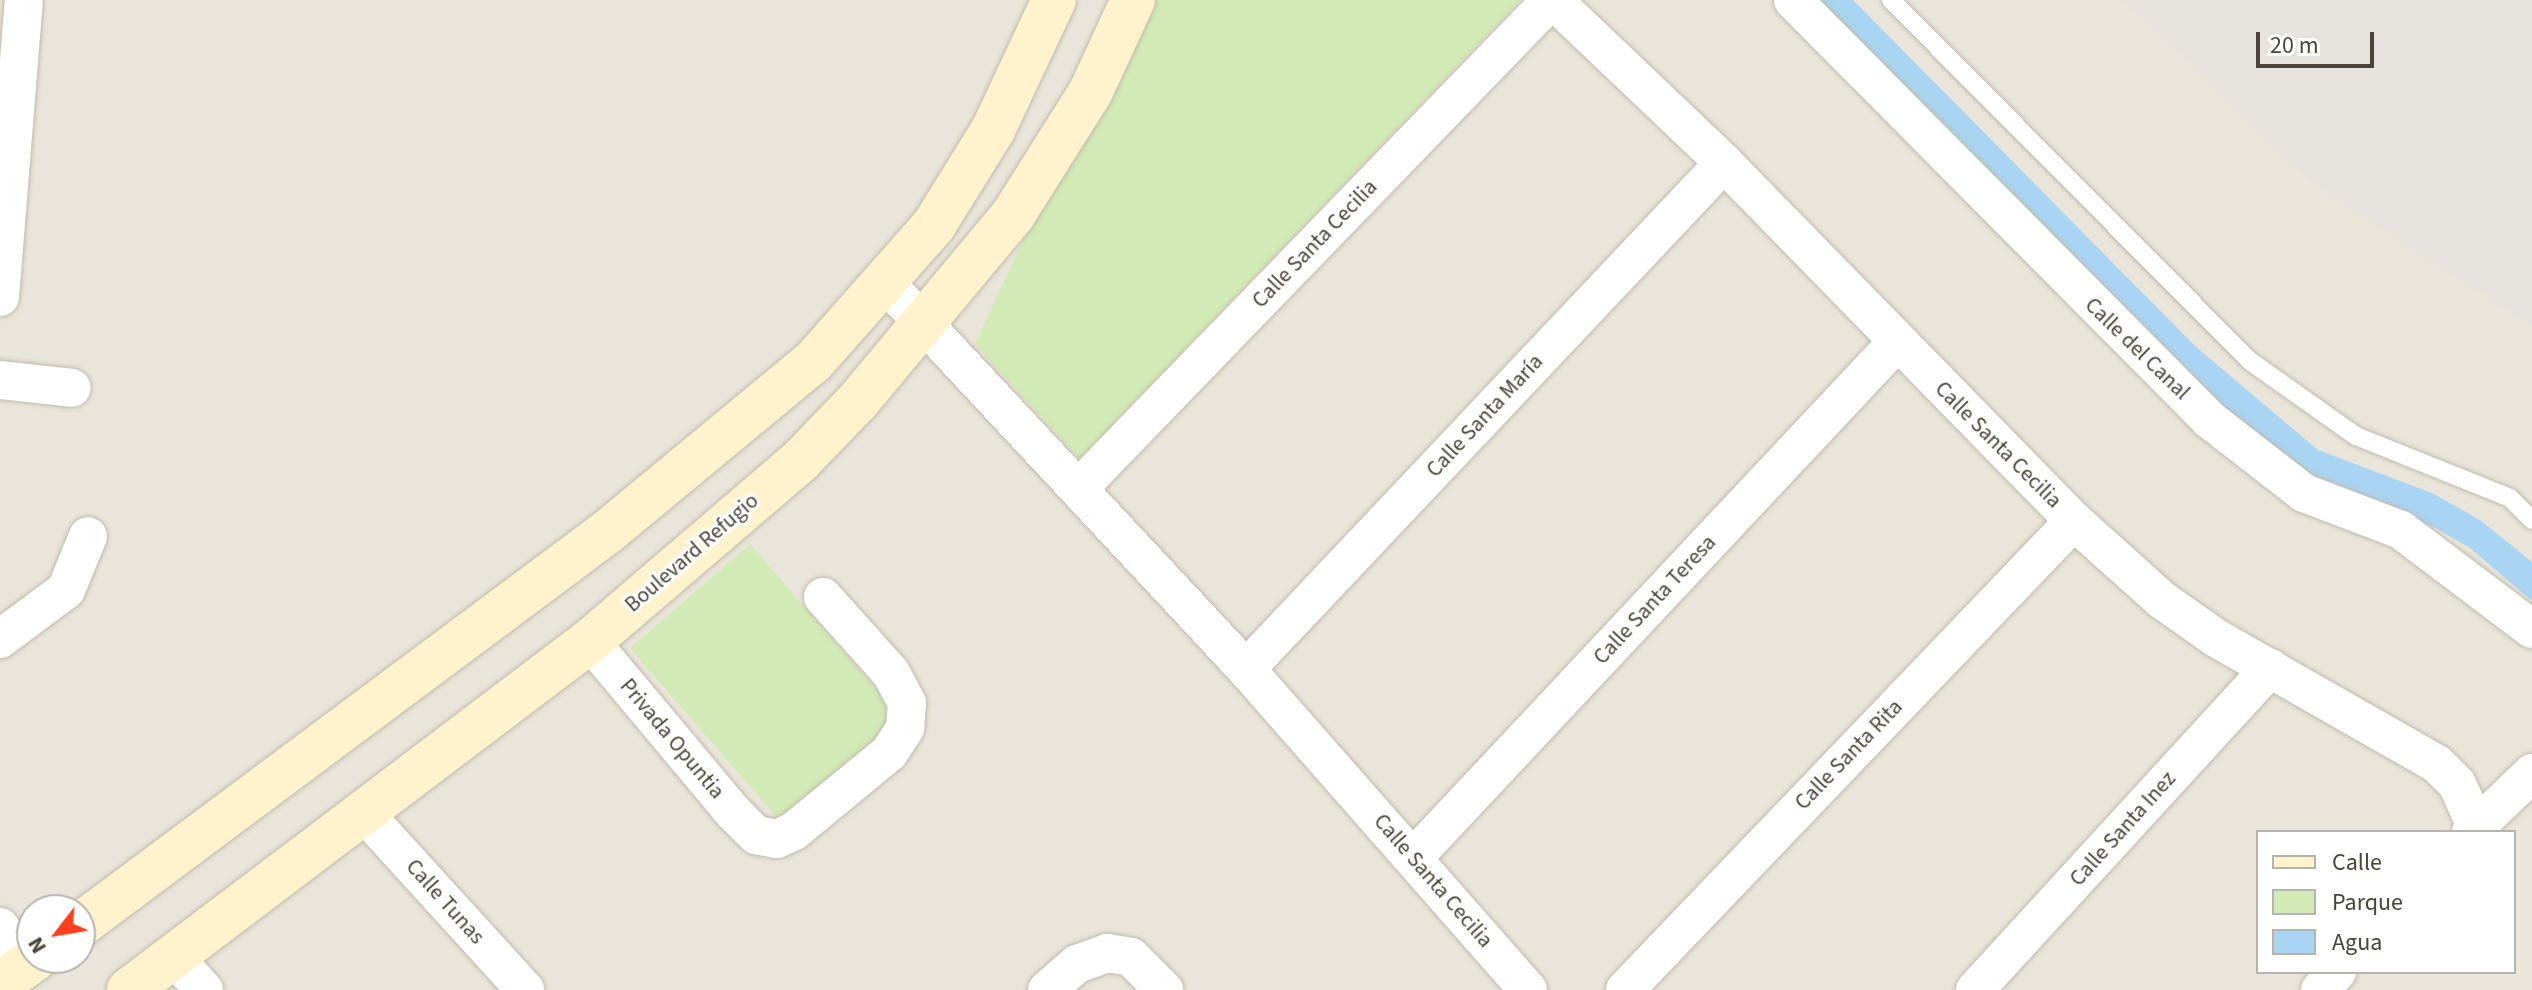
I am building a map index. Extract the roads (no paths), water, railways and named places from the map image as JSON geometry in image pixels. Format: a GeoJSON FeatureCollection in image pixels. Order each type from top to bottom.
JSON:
{"type":"FeatureCollection","features":[{"type":"Feature","properties":{"kind":"street"},"geometry":{"type":"LineString","coordinates":[[0,297],[24,0]]}},
{"type":"Feature","properties":{"kind":"street"},"geometry":{"type":"LineString","coordinates":[[96,913],[606,533],[813,362],[934,225],[993,130],[1054,0]]}},
{"type":"Feature","properties":{"kind":"street","name":"Boulevard Refugio"},"geometry":{"type":"LineString","coordinates":[[129,990],[590,641],[800,461],[923,326],[1013,215],[1091,91],[1133,0]]}},
{"type":"Feature","properties":{"kind":"street","name":"Calle Santa Cecilia"},"geometry":{"type":"LineString","coordinates":[[1079,488],[1552,0],[1724,163],[1896,343],[2074,521],[2162,600],[2270,668],[2437,764],[2457,784],[2473,829]]}},
{"type":"Feature","properties":{"kind":"street","name":"Calle del Canal"},"geometry":{"type":"LineString","coordinates":[[1793,0],[2210,420],[2304,493],[2401,530],[2532,629]]}},
{"type":"Feature","properties":{"kind":"street","name":"Calle Santa María"},"geometry":{"type":"LineString","coordinates":[[1246,669],[1724,163]]}},
{"type":"Feature","properties":{"kind":"street","name":"Calle Santa Cecilia"},"geometry":{"type":"LineString","coordinates":[[885,282],[1246,669],[1528,990]]}},
{"type":"Feature","properties":{"kind":"street","name":"Calle Santa Teresa"},"geometry":{"type":"LineString","coordinates":[[1414,857],[1896,343]]}},
{"type":"Feature","properties":{"kind":"street"},"geometry":{"type":"LineString","coordinates":[[0,380],[72,388]]}},
{"type":"Feature","properties":{"kind":"street","name":"Calle Santa Rita"},"geometry":{"type":"LineString","coordinates":[[1625,990],[2074,521]]}},
{"type":"Feature","properties":{"kind":"street"},"geometry":{"type":"LineString","coordinates":[[0,639],[66,590],[88,536]]}},
{"type":"Feature","properties":{"kind":"street","name":"Privada Opuntia"},"geometry":{"type":"LineString","coordinates":[[590,641],[756,835],[777,839],[794,831],[889,753],[905,728],[907,703],[891,673],[823,597]]}},
{"type":"Feature","properties":{"kind":"street","name":"Calle Santa Inez"},"geometry":{"type":"LineString","coordinates":[[1975,990],[2270,668]]}},
{"type":"Feature","properties":{"kind":"street"},"geometry":{"type":"LineString","coordinates":[[2473,829],[2532,773]]}},
{"type":"Feature","properties":{"kind":"street","name":"Calle Tunas"},"geometry":{"type":"LineString","coordinates":[[365,814],[525,990]]}},
{"type":"Feature","properties":{"kind":"street"},"geometry":{"type":"LineString","coordinates":[[0,927],[16,957]]}},
{"type":"Feature","properties":{"kind":"street"},"geometry":{"type":"LineString","coordinates":[[1047,990],[1077,964],[1107,953],[1131,957],[1164,990]]}},
{"type":"Feature","properties":{"kind":"street"},"geometry":{"type":"LineString","coordinates":[[173,956],[204,990]]}},
{"type":"Feature","properties":{"kind":"street"},"geometry":{"type":"LineString","coordinates":[[2320,990],[2335,974]]}},
{"type":"Feature","properties":{"kind":"lane"},"geometry":{"type":"LineString","coordinates":[[1891,0],[2250,361],[2356,436],[2510,498],[2532,520]]}},
{"type":"Feature","properties":{"kind":"water"},"geometry":{"type":"Polygon","coordinates":[[[1812,0],[1853,0],[2195,346],[2318,450],[2432,493],[2480,520],[2532,562],[2532,601],[2470,548],[2434,527],[2350,499],[2298,473],[2168,363],[1812,0]]]}}]}
